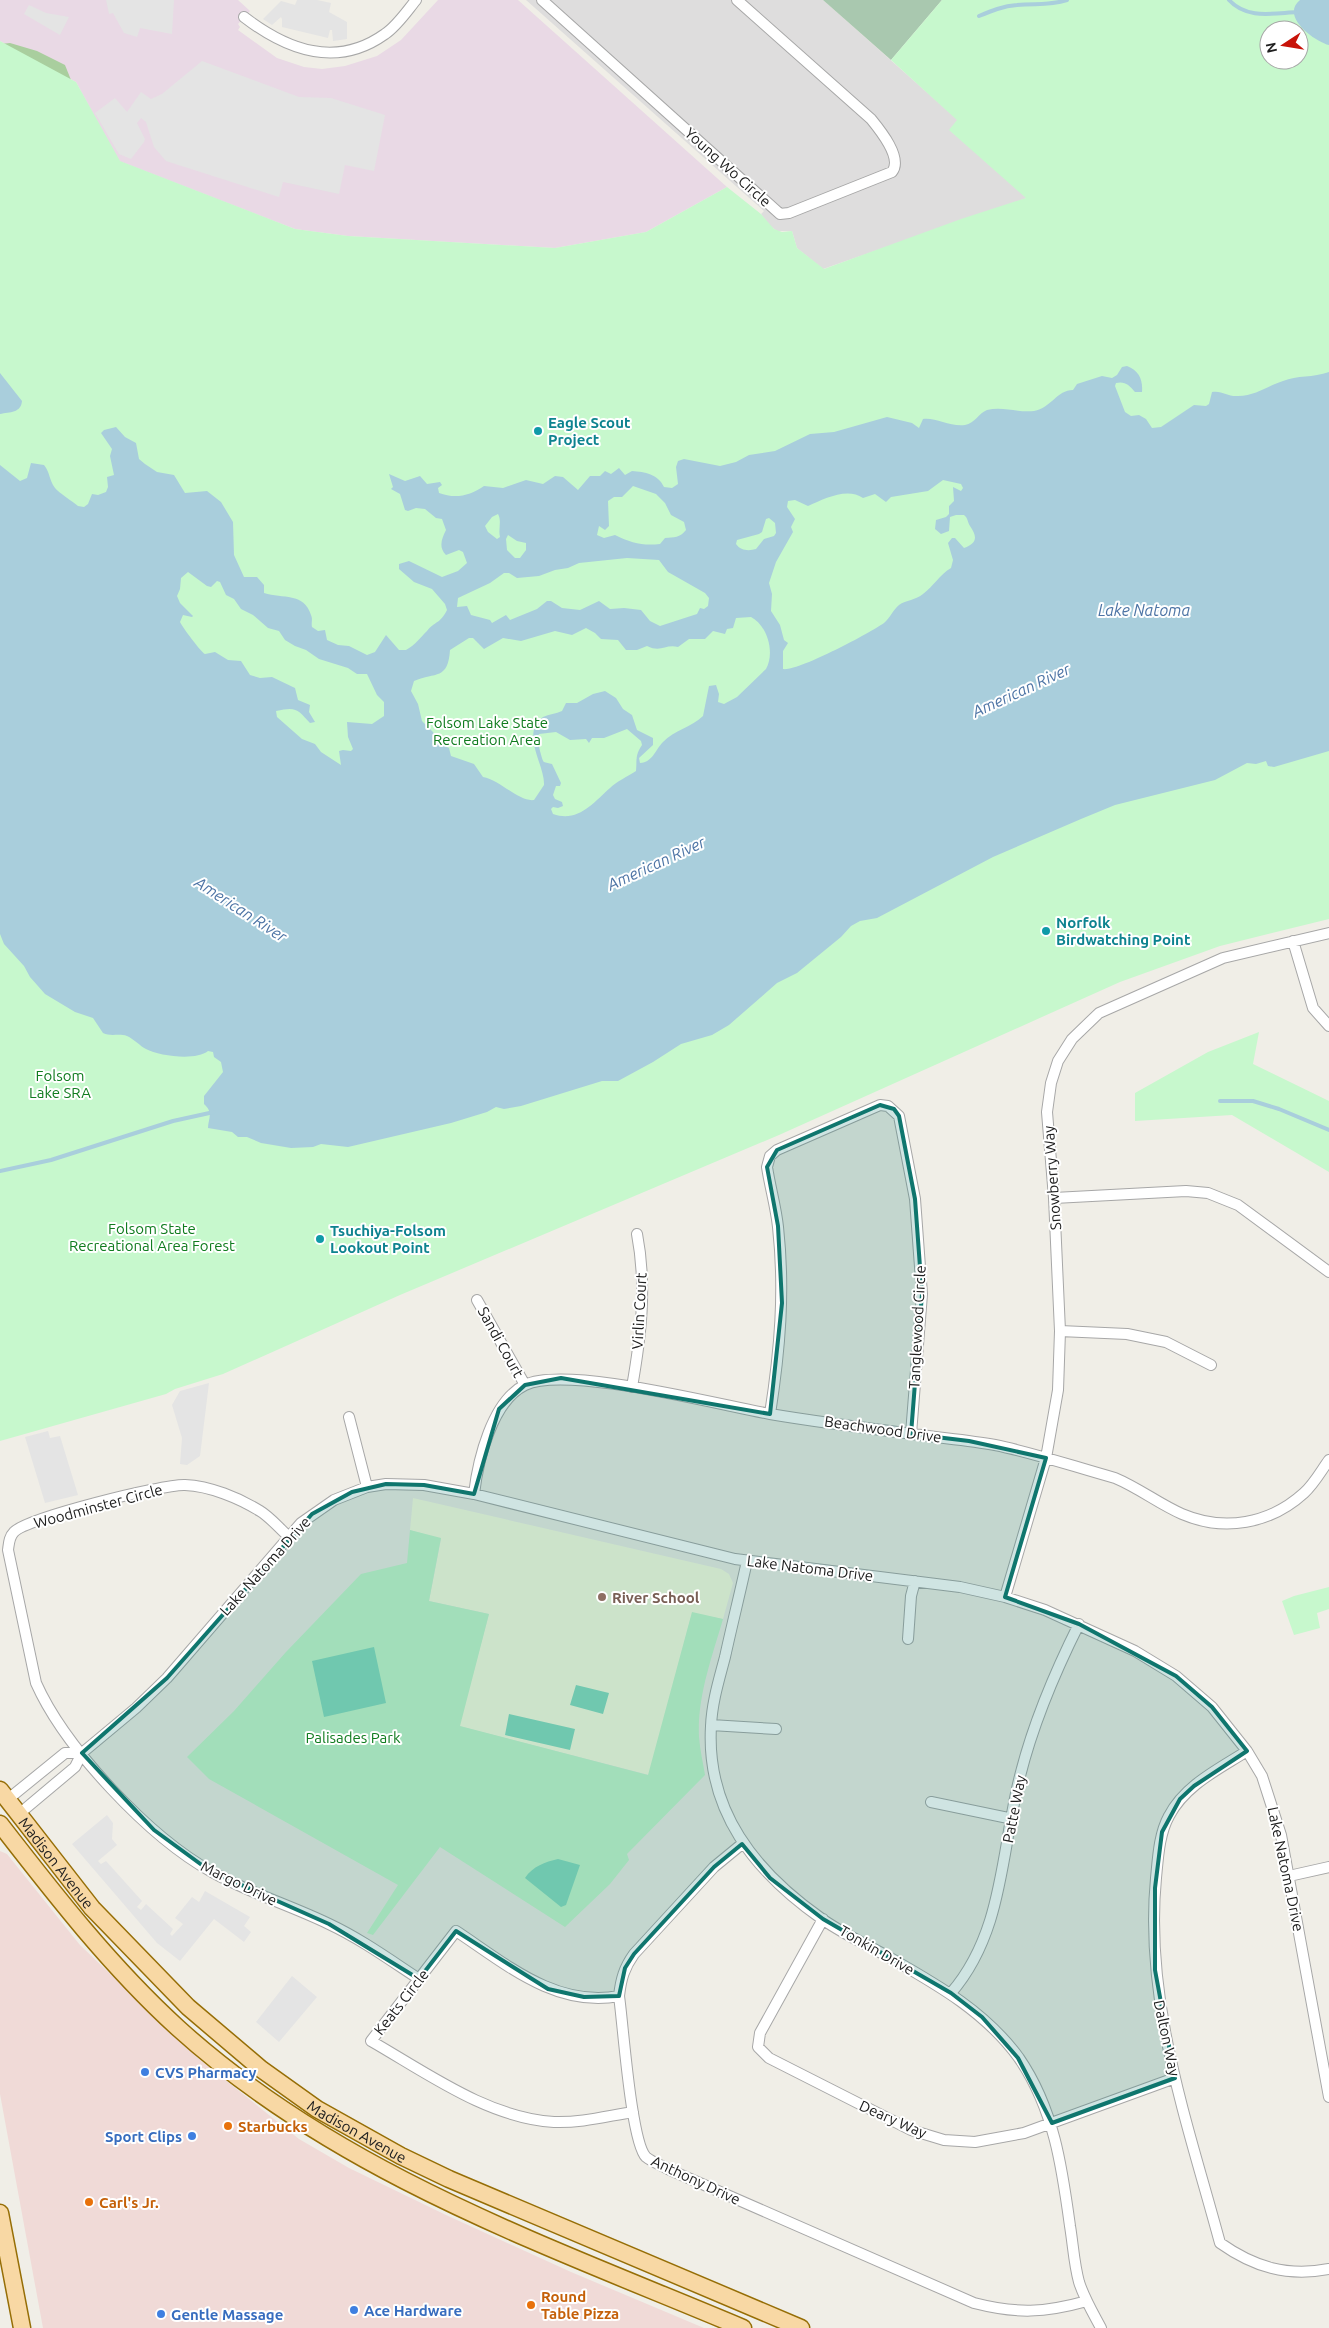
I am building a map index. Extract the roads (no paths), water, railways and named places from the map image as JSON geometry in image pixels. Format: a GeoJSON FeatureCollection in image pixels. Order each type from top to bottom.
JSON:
{"type":"FeatureCollection","features":[{"type":"Feature","properties":{"kind":"main road","name":"Madison Avenue"},"geometry":{"type":"LineString","coordinates":[[2,1799],[19,1814],[92,1908],[165,1984],[248,2058],[318,2109],[401,2156],[449,2179],[801,2328]]}},
{"type":"Feature","properties":{"kind":"main road"},"geometry":{"type":"LineString","coordinates":[[1,1827],[19,1814]]}},
{"type":"Feature","properties":{"kind":"main road","name":"Madison Avenue"},"geometry":{"type":"LineString","coordinates":[[1,1827],[110,1959],[177,2027],[262,2095],[358,2157],[430,2195],[576,2260],[743,2328]]}},
{"type":"Feature","properties":{"kind":"main road"},"geometry":{"type":"LineString","coordinates":[[0,2213],[22,2328]]}},
{"type":"Feature","properties":{"kind":"street"},"geometry":{"type":"LineString","coordinates":[[244,17],[274,39],[305,51],[320,53],[354,48],[376,40],[387,33],[416,0]]}},
{"type":"Feature","properties":{"kind":"street","name":"Young Wo Circle"},"geometry":{"type":"LineString","coordinates":[[542,0],[782,215],[892,172],[895,168],[895,159],[885,138],[871,119],[737,0]]}},
{"type":"Feature","properties":{"kind":"street","name":"Snowberry Way"},"geometry":{"type":"LineString","coordinates":[[1005,1597],[1046,1458],[1058,1390],[1060,1331],[1054,1198],[1047,1112],[1051,1083],[1058,1061],[1072,1039],[1099,1013],[1223,958],[1329,933]]}},
{"type":"Feature","properties":{"kind":"street"},"geometry":{"type":"LineString","coordinates":[[1293,941],[1313,1008],[1329,1026]]}},
{"type":"Feature","properties":{"kind":"street","name":"Tanglewood Circle"},"geometry":{"type":"LineString","coordinates":[[770,1414],[779,1361],[782,1303],[778,1226],[766,1167],[768,1160],[777,1150],[880,1106],[888,1106],[899,1116],[915,1199],[920,1255],[922,1294],[911,1434]]}},
{"type":"Feature","properties":{"kind":"street"},"geometry":{"type":"LineString","coordinates":[[1054,1198],[1186,1191],[1208,1193],[1228,1200],[1247,1211],[1329,1272]]}},
{"type":"Feature","properties":{"kind":"street","name":"Virlin Court"},"geometry":{"type":"LineString","coordinates":[[632,1388],[641,1334],[643,1285],[637,1234]]}},
{"type":"Feature","properties":{"kind":"street","name":"Sandi Court"},"geometry":{"type":"LineString","coordinates":[[477,1300],[525,1385]]}},
{"type":"Feature","properties":{"kind":"street"},"geometry":{"type":"LineString","coordinates":[[1060,1331],[1127,1334],[1166,1342],[1211,1365]]}},
{"type":"Feature","properties":{"kind":"street","name":"Beachwood Drive"},"geometry":{"type":"LineString","coordinates":[[474,1494],[488,1437],[499,1409],[510,1395],[525,1385],[543,1379],[561,1378],[632,1388],[770,1414],[969,1441],[1046,1458],[1115,1478],[1133,1485],[1181,1514],[1222,1524],[1245,1522],[1278,1512],[1303,1494],[1329,1460]]}},
{"type":"Feature","properties":{"kind":"street"},"geometry":{"type":"LineString","coordinates":[[349,1417],[367,1487]]}},
{"type":"Feature","properties":{"kind":"street","name":"Lake Natoma Drive"},"geometry":{"type":"LineString","coordinates":[[19,1814],[75,1767],[82,1753],[136,1708],[167,1678],[288,1536],[312,1514],[334,1500],[367,1487],[405,1483],[474,1494],[670,1544],[748,1561],[960,1587],[1005,1597],[1045,1610],[1135,1651],[1176,1676],[1212,1707],[1247,1751],[1262,1776],[1273,1805],[1289,1876],[1329,2097]]}},
{"type":"Feature","properties":{"kind":"street","name":"Woodminster Circle"},"geometry":{"type":"LineString","coordinates":[[82,1753],[45,1704],[36,1683],[8,1550],[13,1533],[18,1529],[71,1510],[144,1491],[184,1485],[208,1489],[240,1501],[261,1512],[288,1536]]}},
{"type":"Feature","properties":{"kind":"street","name":"Tonkin Drive"},"geometry":{"type":"LineString","coordinates":[[748,1561],[715,1698],[711,1725],[711,1750],[716,1787],[727,1816],[742,1844],[770,1878],[823,1919],[951,1993],[982,2017],[1018,2058],[1037,2090],[1052,2123],[1061,2163],[1078,2279],[1101,2328]]}},
{"type":"Feature","properties":{"kind":"street"},"geometry":{"type":"LineString","coordinates":[[908,1639],[911,1596],[915,1581]]}},
{"type":"Feature","properties":{"kind":"street","name":"Patte Way"},"geometry":{"type":"LineString","coordinates":[[951,1993],[976,1959],[989,1930],[996,1905],[1019,1778],[1028,1747],[1079,1624]]}},
{"type":"Feature","properties":{"kind":"street"},"geometry":{"type":"LineString","coordinates":[[711,1725],[776,1729]]}},
{"type":"Feature","properties":{"kind":"street","name":"Dalton Way"},"geometry":{"type":"LineString","coordinates":[[1247,1751],[1194,1786],[1180,1799],[1170,1814],[1162,1832],[1155,1888],[1153,1924],[1155,1970],[1164,2034],[1220,2243],[1235,2254],[1265,2268],[1298,2273],[1329,2270]]}},
{"type":"Feature","properties":{"kind":"street","name":"Lake Natoma Drive"},"geometry":{"type":"LineString","coordinates":[[2,1799],[65,1754],[82,1753]]}},
{"type":"Feature","properties":{"kind":"street","name":"Margo Drive"},"geometry":{"type":"LineString","coordinates":[[82,1753],[124,1801],[154,1830],[202,1866],[237,1885],[357,1938],[419,1979]]}},
{"type":"Feature","properties":{"kind":"street"},"geometry":{"type":"LineString","coordinates":[[931,1802],[1012,1818]]}},
{"type":"Feature","properties":{"kind":"street","name":"Anthony Drive"},"geometry":{"type":"LineString","coordinates":[[742,1844],[714,1867],[634,1954],[624,1968],[619,1996],[637,2137],[646,2157],[670,2170],[974,2303],[999,2310],[1033,2312],[1087,2301]]}},
{"type":"Feature","properties":{"kind":"street"},"geometry":{"type":"LineString","coordinates":[[1289,1876],[1329,1867]]}},
{"type":"Feature","properties":{"kind":"street","name":"Deary Way"},"geometry":{"type":"LineString","coordinates":[[823,1919],[760,2033],[758,2047],[769,2058],[911,2130],[944,2140],[975,2142],[1006,2138],[1175,2078]]}},
{"type":"Feature","properties":{"kind":"street","name":"Keats Circle"},"geometry":{"type":"LineString","coordinates":[[619,1996],[584,1997],[548,1989],[531,1981],[456,1931],[371,2041],[447,2085],[510,2114],[537,2120],[573,2122],[633,2112]]}},
{"type":"Feature","properties":{"kind":"water"},"geometry":{"type":"Polygon","coordinates":[[[1300,0],[1329,0],[1329,45],[1315,39],[1309,34],[1309,20],[1296,20],[1295,6],[1300,0]]]}},
{"type":"Feature","properties":{"kind":"water","name":"Lake Natoma"},"geometry":{"type":"Polygon","coordinates":[[[1127,366],[1137,373],[1141,379],[1142,387],[1142,392],[1135,392],[1127,384],[1116,383],[1115,386],[1125,412],[1131,416],[1139,415],[1146,419],[1152,428],[1161,427],[1194,405],[1206,406],[1209,404],[1212,392],[1244,396],[1256,393],[1288,379],[1329,372],[1329,751],[1274,767],[1268,766],[1266,761],[1256,764],[1247,763],[1215,780],[1115,805],[993,857],[877,918],[860,921],[851,926],[841,937],[797,973],[777,983],[729,1025],[712,1035],[681,1044],[618,1081],[602,1081],[521,1106],[504,1109],[496,1107],[487,1112],[451,1123],[348,1147],[321,1144],[313,1147],[291,1148],[261,1143],[247,1137],[238,1137],[232,1132],[208,1128],[210,1113],[204,1104],[204,1096],[223,1072],[221,1062],[214,1057],[213,1052],[208,1051],[187,1057],[168,1055],[152,1052],[127,1036],[103,1033],[93,1018],[75,1012],[45,994],[30,977],[24,966],[4,944],[0,934],[0,465],[20,481],[27,478],[31,463],[44,465],[57,490],[78,506],[84,507],[88,504],[92,494],[98,495],[106,492],[108,487],[107,477],[114,475],[110,456],[112,449],[101,433],[104,430],[116,427],[125,437],[136,443],[139,459],[157,472],[174,475],[185,493],[207,491],[221,502],[233,522],[234,555],[244,577],[257,577],[264,585],[264,593],[292,598],[303,603],[311,615],[312,627],[318,631],[325,630],[327,640],[338,645],[349,646],[367,655],[375,652],[386,635],[399,650],[406,650],[440,620],[447,610],[445,604],[432,589],[414,582],[399,569],[399,564],[409,561],[442,577],[458,571],[467,563],[463,552],[459,550],[446,555],[442,549],[443,536],[446,530],[442,519],[436,518],[425,509],[405,510],[400,494],[391,489],[393,487],[389,474],[405,481],[420,476],[427,484],[440,482],[442,485],[438,488],[439,493],[451,496],[462,496],[484,486],[503,488],[526,480],[543,484],[555,476],[563,477],[578,490],[590,476],[600,476],[605,471],[611,474],[619,468],[625,475],[632,471],[651,474],[664,487],[672,488],[678,484],[676,467],[678,461],[684,459],[720,466],[736,462],[749,455],[775,451],[810,434],[834,432],[887,417],[912,423],[919,428],[923,419],[933,419],[954,425],[965,425],[987,410],[1034,411],[1045,406],[1063,393],[1073,390],[1077,384],[1102,376],[1112,378],[1117,375],[1122,367],[1127,366]],[[943,480],[928,491],[891,497],[886,502],[875,494],[863,498],[857,495],[843,494],[828,497],[808,506],[795,500],[788,501],[787,507],[795,519],[791,527],[793,532],[776,562],[769,583],[772,594],[771,611],[780,625],[784,640],[788,643],[783,651],[783,669],[803,664],[850,643],[884,623],[899,605],[920,596],[951,568],[953,560],[948,543],[952,538],[955,538],[964,548],[974,541],[974,533],[964,515],[950,517],[949,531],[941,534],[935,529],[936,520],[949,514],[949,506],[954,501],[953,487],[961,491],[963,488],[961,484],[943,480]],[[633,486],[622,497],[614,497],[608,501],[609,526],[605,530],[599,526],[597,535],[604,538],[615,535],[637,543],[654,545],[660,544],[665,538],[679,536],[686,530],[684,522],[671,515],[665,503],[656,494],[633,486]],[[498,514],[492,517],[485,526],[488,532],[497,539],[500,537],[500,519],[498,514]],[[769,518],[766,519],[762,532],[737,540],[736,544],[745,550],[756,549],[764,539],[774,536],[776,533],[775,523],[769,518]],[[508,535],[506,539],[507,550],[515,558],[520,558],[526,550],[526,543],[517,541],[508,535]],[[627,558],[579,563],[568,568],[555,570],[539,576],[517,578],[509,573],[504,573],[490,583],[458,598],[457,607],[467,606],[471,615],[490,620],[492,623],[506,615],[510,620],[537,609],[547,601],[551,601],[562,608],[580,610],[599,601],[610,609],[641,610],[650,621],[660,626],[697,614],[700,608],[704,609],[708,606],[709,598],[705,593],[668,572],[659,560],[627,558]],[[188,572],[181,578],[177,596],[180,603],[193,616],[183,615],[180,622],[200,649],[205,654],[215,652],[228,660],[241,661],[250,675],[260,678],[272,677],[295,688],[298,700],[310,705],[309,712],[315,722],[310,723],[300,712],[293,709],[276,711],[277,717],[302,739],[315,744],[321,752],[341,765],[339,751],[351,751],[353,749],[348,737],[347,722],[372,724],[384,716],[384,702],[377,695],[367,674],[357,674],[348,668],[319,659],[306,650],[285,640],[279,631],[268,628],[253,615],[241,609],[234,599],[226,595],[220,582],[217,581],[211,587],[207,586],[188,572]],[[751,617],[736,618],[733,628],[727,629],[725,634],[713,631],[705,639],[689,639],[678,647],[656,649],[647,646],[637,650],[626,650],[618,640],[601,639],[586,628],[572,635],[555,631],[521,641],[503,638],[484,649],[473,638],[469,638],[450,650],[449,660],[444,671],[414,681],[411,691],[418,704],[422,721],[433,732],[440,744],[449,748],[451,756],[474,764],[483,777],[496,782],[522,798],[534,800],[544,785],[533,740],[536,724],[543,717],[562,711],[566,703],[577,703],[593,694],[605,691],[616,698],[623,709],[632,715],[637,730],[653,738],[653,745],[639,758],[640,763],[651,758],[667,738],[703,716],[709,686],[716,685],[719,694],[718,702],[724,704],[737,697],[766,669],[769,663],[770,648],[766,633],[757,621],[751,617]],[[627,729],[604,738],[592,738],[589,743],[586,739],[570,740],[556,732],[539,734],[537,738],[543,761],[552,764],[561,783],[560,786],[556,786],[553,795],[555,799],[562,802],[563,806],[553,807],[551,809],[553,814],[570,816],[578,814],[615,784],[636,771],[637,755],[642,745],[641,741],[627,729]]]}},
{"type":"Feature","properties":{"kind":"water"},"geometry":{"type":"Polygon","coordinates":[[[0,373],[22,401],[20,408],[17,410],[0,414],[0,373]]]}},
{"type":"Feature","properties":{"kind":"waterway"},"geometry":{"type":"LineString","coordinates":[[979,16],[1007,6],[1048,4],[1067,0]]}},
{"type":"Feature","properties":{"kind":"waterway"},"geometry":{"type":"LineString","coordinates":[[1229,0],[1236,6],[1252,13],[1298,12]]}},
{"type":"Feature","properties":{"kind":"waterway"},"geometry":{"type":"LineString","coordinates":[[1220,1101],[1253,1101],[1279,1109],[1329,1130]]}},
{"type":"Feature","properties":{"kind":"waterway"},"geometry":{"type":"LineString","coordinates":[[0,1171],[51,1160],[173,1121],[214,1112]]}},
{"type":"Feature","properties":{"kind":"place","name":"Eagle Scout Project"},"geometry":{"type":"Point","coordinates":[538,431]}},
{"type":"Feature","properties":{"kind":"place","name":"Norfolk Birdwatching Point"},"geometry":{"type":"Point","coordinates":[1046,931]}},
{"type":"Feature","properties":{"kind":"place","name":"Tsuchiya-Folsom Lookout Point"},"geometry":{"type":"Point","coordinates":[320,1239]}},
{"type":"Feature","properties":{"kind":"place","name":"River School"},"geometry":{"type":"Point","coordinates":[602,1597]}},
{"type":"Feature","properties":{"kind":"place","name":"CVS Pharmacy"},"geometry":{"type":"Point","coordinates":[145,2072]}},
{"type":"Feature","properties":{"kind":"place","name":"Starbucks"},"geometry":{"type":"Point","coordinates":[228,2126]}},
{"type":"Feature","properties":{"kind":"place","name":"Sport Clips"},"geometry":{"type":"Point","coordinates":[192,2136]}},
{"type":"Feature","properties":{"kind":"place","name":"Carl's Jr."},"geometry":{"type":"Point","coordinates":[89,2202]}},
{"type":"Feature","properties":{"kind":"place","name":"Round Table Pizza"},"geometry":{"type":"Point","coordinates":[531,2305]}},
{"type":"Feature","properties":{"kind":"place","name":"Ace Hardware"},"geometry":{"type":"Point","coordinates":[354,2310]}},
{"type":"Feature","properties":{"kind":"place","name":"Gentle Massage"},"geometry":{"type":"Point","coordinates":[161,2314]}},
{"type":"Feature","properties":{"kind":"water label","name":"American River"},"geometry":{"type":"Point","coordinates":[1021,690]}},
{"type":"Feature","properties":{"kind":"water label","name":"American River"},"geometry":{"type":"Point","coordinates":[656,863]}},
{"type":"Feature","properties":{"kind":"water label","name":"American River"},"geometry":{"type":"Point","coordinates":[241,909]}},
{"type":"Feature","properties":{"kind":"park label","name":"Folsom Lake State Recreation Area"},"geometry":{"type":"Point","coordinates":[487,730]}},
{"type":"Feature","properties":{"kind":"park label","name":"Folsom Lake SRA"},"geometry":{"type":"Point","coordinates":[60,1084]}},
{"type":"Feature","properties":{"kind":"park label","name":"Folsom State Recreational Area Forest"},"geometry":{"type":"Point","coordinates":[152,1236]}},
{"type":"Feature","properties":{"kind":"park label","name":"Palisades Park"},"geometry":{"type":"Point","coordinates":[353,1737]}}]}
